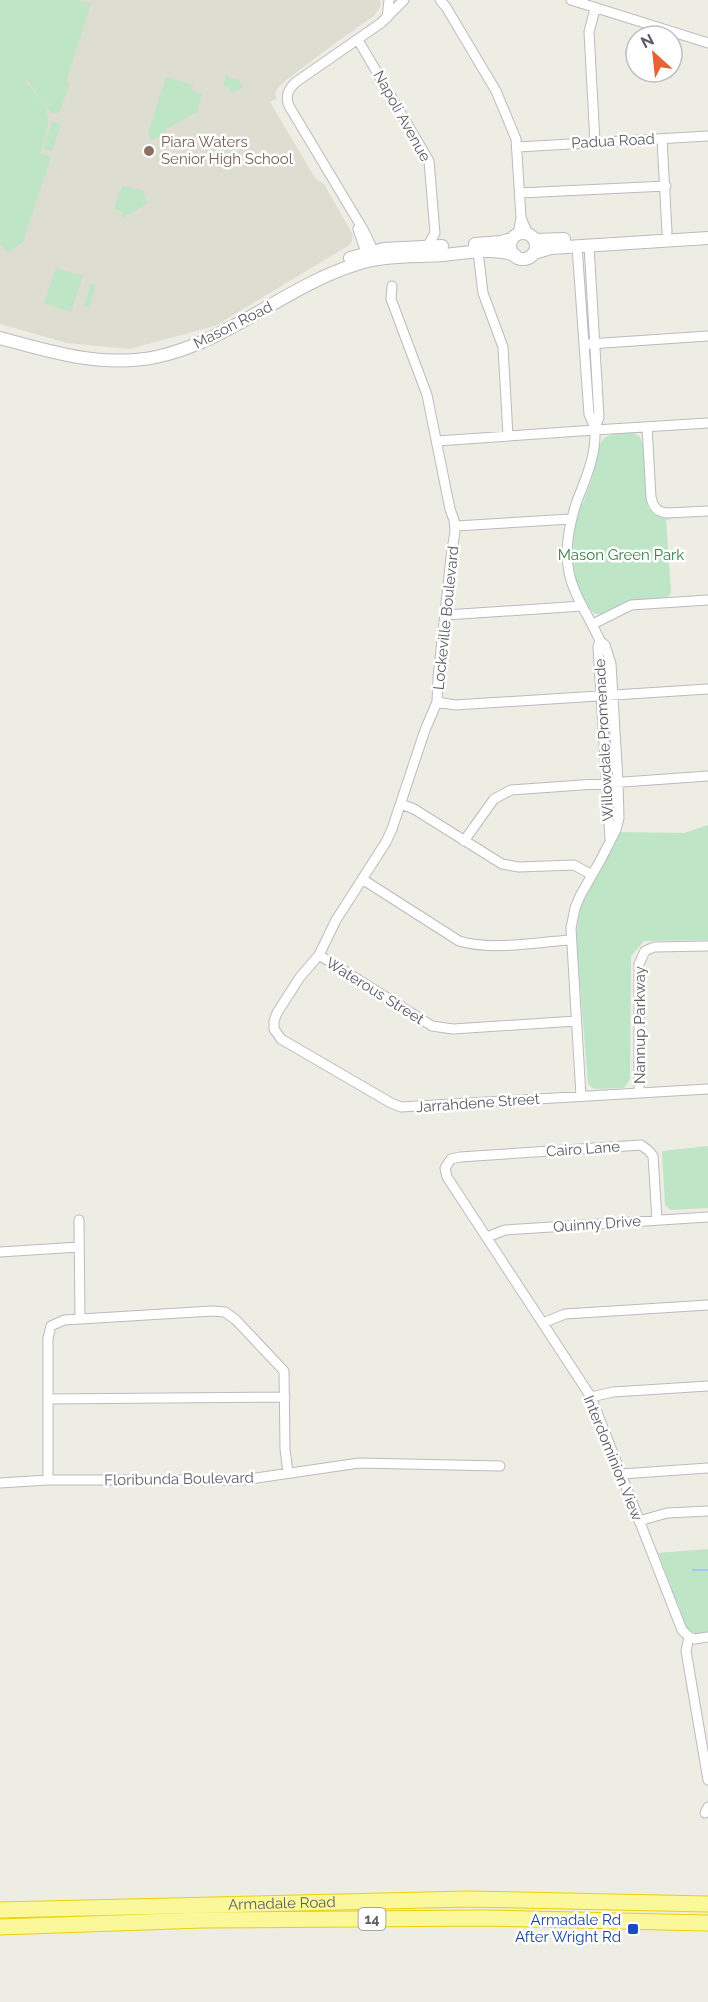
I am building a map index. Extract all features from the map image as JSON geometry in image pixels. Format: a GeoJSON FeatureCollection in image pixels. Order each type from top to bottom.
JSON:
{"type":"FeatureCollection","features":[{"type":"Feature","properties":{"kind":"highway","name":"Armadale Road"},"geometry":{"type":"LineString","coordinates":[[0,1910],[458,1899],[708,1904]]}},
{"type":"Feature","properties":{"kind":"highway","name":"Armadale Road"},"geometry":{"type":"LineString","coordinates":[[0,1927],[226,1920],[498,1918],[708,1923]]}},
{"type":"Feature","properties":{"kind":"street"},"geometry":{"type":"LineString","coordinates":[[387,18],[389,0]]}},
{"type":"Feature","properties":{"kind":"street"},"geometry":{"type":"LineString","coordinates":[[371,256],[354,217],[289,106],[287,98],[289,90],[296,82],[387,18],[404,0]]}},
{"type":"Feature","properties":{"kind":"street"},"geometry":{"type":"LineString","coordinates":[[440,0],[496,91],[511,125],[518,147],[523,236],[536,246],[534,253]]}},
{"type":"Feature","properties":{"kind":"street"},"geometry":{"type":"LineString","coordinates":[[571,0],[706,42],[708,31]]}},
{"type":"Feature","properties":{"kind":"street"},"geometry":{"type":"LineString","coordinates":[[595,9],[589,32],[595,142]]}},
{"type":"Feature","properties":{"kind":"street","name":"Napoli Avenue"},"geometry":{"type":"LineString","coordinates":[[358,40],[429,161],[435,233]]}},
{"type":"Feature","properties":{"kind":"street","name":"Padua Road"},"geometry":{"type":"LineString","coordinates":[[518,147],[708,136]]}},
{"type":"Feature","properties":{"kind":"street"},"geometry":{"type":"LineString","coordinates":[[662,139],[667,232]]}},
{"type":"Feature","properties":{"kind":"street"},"geometry":{"type":"LineString","coordinates":[[520,193],[666,186]]}},
{"type":"Feature","properties":{"kind":"street","name":"Mason Road"},"geometry":{"type":"LineString","coordinates":[[0,338],[79,358],[119,360],[154,357],[200,343],[320,279],[371,256],[427,247],[485,244],[523,236],[708,230]]}},
{"type":"Feature","properties":{"kind":"street"},"geometry":{"type":"LineString","coordinates":[[427,247],[435,233],[446,246]]}},
{"type":"Feature","properties":{"kind":"street"},"geometry":{"type":"LineString","coordinates":[[523,236],[511,248],[515,255],[525,258],[551,248],[708,238]]}},
{"type":"Feature","properties":{"kind":"street","name":"Willowdale Promenade"},"geometry":{"type":"LineString","coordinates":[[583,245],[594,343],[599,417],[595,429],[594,452],[571,519],[567,550],[574,590],[600,641],[605,645],[612,674],[608,695],[610,840]]}},
{"type":"Feature","properties":{"kind":"street","name":"Willowdale Promenade"},"geometry":{"type":"LineString","coordinates":[[583,245],[583,344],[589,414],[595,429]]}},
{"type":"Feature","properties":{"kind":"street","name":"Mason Road"},"geometry":{"type":"LineString","coordinates":[[371,256],[498,251],[515,255]]}},
{"type":"Feature","properties":{"kind":"street"},"geometry":{"type":"LineString","coordinates":[[478,252],[483,293],[503,347],[508,436]]}},
{"type":"Feature","properties":{"kind":"street","name":"Lockeville Boulevard"},"geometry":{"type":"LineString","coordinates":[[274,1026],[278,1012],[294,986],[319,955],[336,920],[386,842],[425,729],[437,702],[456,526],[450,509],[424,383],[391,299],[392,286]]}},
{"type":"Feature","properties":{"kind":"street"},"geometry":{"type":"LineString","coordinates":[[583,344],[708,336]]}},
{"type":"Feature","properties":{"kind":"street"},"geometry":{"type":"LineString","coordinates":[[437,441],[708,423]]}},
{"type":"Feature","properties":{"kind":"street"},"geometry":{"type":"LineString","coordinates":[[647,427],[651,497],[654,507],[667,513],[708,511]]}},
{"type":"Feature","properties":{"kind":"street"},"geometry":{"type":"LineString","coordinates":[[456,526],[571,519]]}},
{"type":"Feature","properties":{"kind":"street"},"geometry":{"type":"LineString","coordinates":[[593,624],[631,605],[708,600]]}},
{"type":"Feature","properties":{"kind":"street"},"geometry":{"type":"LineString","coordinates":[[446,615],[582,606]]}},
{"type":"Feature","properties":{"kind":"street"},"geometry":{"type":"LineString","coordinates":[[437,702],[455,705],[708,689]]}},
{"type":"Feature","properties":{"kind":"street","name":"Willowdale Promenade"},"geometry":{"type":"LineString","coordinates":[[581,1096],[571,940],[575,908],[619,818],[618,782],[608,695]]}},
{"type":"Feature","properties":{"kind":"street"},"geometry":{"type":"LineString","coordinates":[[464,841],[489,804],[504,792],[520,788],[708,776]]}},
{"type":"Feature","properties":{"kind":"street"},"geometry":{"type":"LineString","coordinates":[[401,804],[414,809],[502,864],[519,867],[574,865],[592,875]]}},
{"type":"Feature","properties":{"kind":"street"},"geometry":{"type":"LineString","coordinates":[[362,879],[459,941],[482,945],[571,940]]}},
{"type":"Feature","properties":{"kind":"street","name":"Nannup Parkway"},"geometry":{"type":"LineString","coordinates":[[639,1093],[639,964],[642,955],[654,946],[708,946]]}},
{"type":"Feature","properties":{"kind":"street","name":"Waterous Street"},"geometry":{"type":"LineString","coordinates":[[319,955],[425,1023],[438,1027],[453,1029],[576,1021]]}},
{"type":"Feature","properties":{"kind":"street","name":"Jarrahdene Street"},"geometry":{"type":"LineString","coordinates":[[274,1026],[275,1032],[281,1039],[401,1107],[708,1089]]}},
{"type":"Feature","properties":{"kind":"street","name":"Cairo Lane"},"geometry":{"type":"LineString","coordinates":[[447,1163],[460,1156],[641,1145],[650,1150],[653,1156],[657,1220]]}},
{"type":"Feature","properties":{"kind":"street","name":"Interdominion View"},"geometry":{"type":"LineString","coordinates":[[447,1163],[444,1170],[447,1177],[591,1397],[682,1630],[689,1637],[686,1651],[704,1740],[708,1780]]}},
{"type":"Feature","properties":{"kind":"street","name":"Quinny Drive"},"geometry":{"type":"LineString","coordinates":[[487,1237],[505,1230],[708,1217]]}},
{"type":"Feature","properties":{"kind":"street"},"geometry":{"type":"LineString","coordinates":[[79,1220],[80,1319]]}},
{"type":"Feature","properties":{"kind":"street"},"geometry":{"type":"LineString","coordinates":[[0,1252],[79,1247]]}},
{"type":"Feature","properties":{"kind":"street"},"geometry":{"type":"LineString","coordinates":[[543,1323],[565,1314],[708,1305]]}},
{"type":"Feature","properties":{"kind":"street"},"geometry":{"type":"LineString","coordinates":[[48,1480],[48,1331],[57,1322],[80,1319],[212,1311],[225,1312],[236,1320],[284,1371],[285,1449],[288,1473]]}},
{"type":"Feature","properties":{"kind":"street"},"geometry":{"type":"LineString","coordinates":[[591,1397],[613,1392],[708,1386]]}},
{"type":"Feature","properties":{"kind":"street"},"geometry":{"type":"LineString","coordinates":[[48,1399],[285,1397]]}},
{"type":"Feature","properties":{"kind":"street","name":"Floribunda Boulevard"},"geometry":{"type":"LineString","coordinates":[[0,1483],[48,1480],[236,1480],[359,1463],[500,1466]]}},
{"type":"Feature","properties":{"kind":"street"},"geometry":{"type":"LineString","coordinates":[[621,1474],[708,1468]]}},
{"type":"Feature","properties":{"kind":"street"},"geometry":{"type":"LineString","coordinates":[[639,1521],[667,1513],[708,1511]]}},
{"type":"Feature","properties":{"kind":"street"},"geometry":{"type":"LineString","coordinates":[[689,1637],[695,1639],[708,1636]]}},
{"type":"Feature","properties":{"kind":"shaded area","name":"Piara Waters Senior High School"},"geometry":{"type":"Polygon","coordinates":[[[0,0],[380,0],[381,5],[375,15],[285,81],[277,89],[275,94],[277,98],[270,102],[315,178],[324,184],[353,235],[351,244],[215,326],[129,349],[67,343],[0,324],[0,0]]]}},
{"type":"Feature","properties":{"kind":"green space"},"geometry":{"type":"Polygon","coordinates":[[[0,0],[77,0],[91,4],[66,82],[70,83],[60,112],[54,114],[51,112],[27,80],[25,81],[41,100],[48,114],[47,130],[40,153],[51,157],[23,242],[8,253],[0,244],[0,0]]]}},
{"type":"Feature","properties":{"kind":"green space"},"geometry":{"type":"Polygon","coordinates":[[[226,76],[239,80],[243,87],[232,93],[228,87],[223,85],[226,76]]]}},
{"type":"Feature","properties":{"kind":"green space"},"geometry":{"type":"Polygon","coordinates":[[[166,77],[193,85],[192,91],[202,94],[197,112],[165,130],[166,134],[151,140],[148,134],[166,77]]]}},
{"type":"Feature","properties":{"kind":"green space"},"geometry":{"type":"Polygon","coordinates":[[[52,122],[61,124],[52,151],[44,148],[52,122]]]}},
{"type":"Feature","properties":{"kind":"green space"},"geometry":{"type":"Polygon","coordinates":[[[122,186],[146,191],[143,193],[148,203],[121,219],[123,212],[114,209],[122,186]]]}},
{"type":"Feature","properties":{"kind":"green space"},"geometry":{"type":"Polygon","coordinates":[[[56,268],[83,276],[71,312],[44,303],[56,268]]]}},
{"type":"Feature","properties":{"kind":"green space"},"geometry":{"type":"Polygon","coordinates":[[[91,283],[96,285],[89,308],[84,306],[91,283]]]}},
{"type":"Feature","properties":{"kind":"green space","name":"Mason Green Park"},"geometry":{"type":"Polygon","coordinates":[[[632,432],[640,437],[643,445],[648,507],[672,519],[666,520],[671,592],[667,599],[630,603],[603,614],[597,614],[586,605],[578,589],[572,567],[574,556],[571,538],[579,505],[583,503],[602,441],[612,435],[632,432]]]}},
{"type":"Feature","properties":{"kind":"green space"},"geometry":{"type":"Polygon","coordinates":[[[708,825],[708,940],[644,941],[631,956],[630,1079],[624,1088],[594,1089],[588,1084],[576,938],[580,907],[620,832],[684,833],[708,825]]]}},
{"type":"Feature","properties":{"kind":"green space"},"geometry":{"type":"Polygon","coordinates":[[[708,1146],[708,1208],[671,1210],[665,1205],[662,1151],[708,1146]]]}},
{"type":"Feature","properties":{"kind":"green space"},"geometry":{"type":"Polygon","coordinates":[[[708,1549],[708,1633],[698,1634],[688,1629],[680,1617],[679,1605],[672,1596],[672,1589],[658,1553],[708,1549]]]}},
{"type":"Feature","properties":{"kind":"waterway"},"geometry":{"type":"LineString","coordinates":[[693,1570],[708,1570]]}},
{"type":"Feature","properties":{"kind":"place","name":"Piara Waters Senior High School"},"geometry":{"type":"Point","coordinates":[149,151]}},
{"type":"Feature","properties":{"kind":"place","name":"Armadale Rd After Wright Rd"},"geometry":{"type":"Point","coordinates":[633,1929]}}]}
